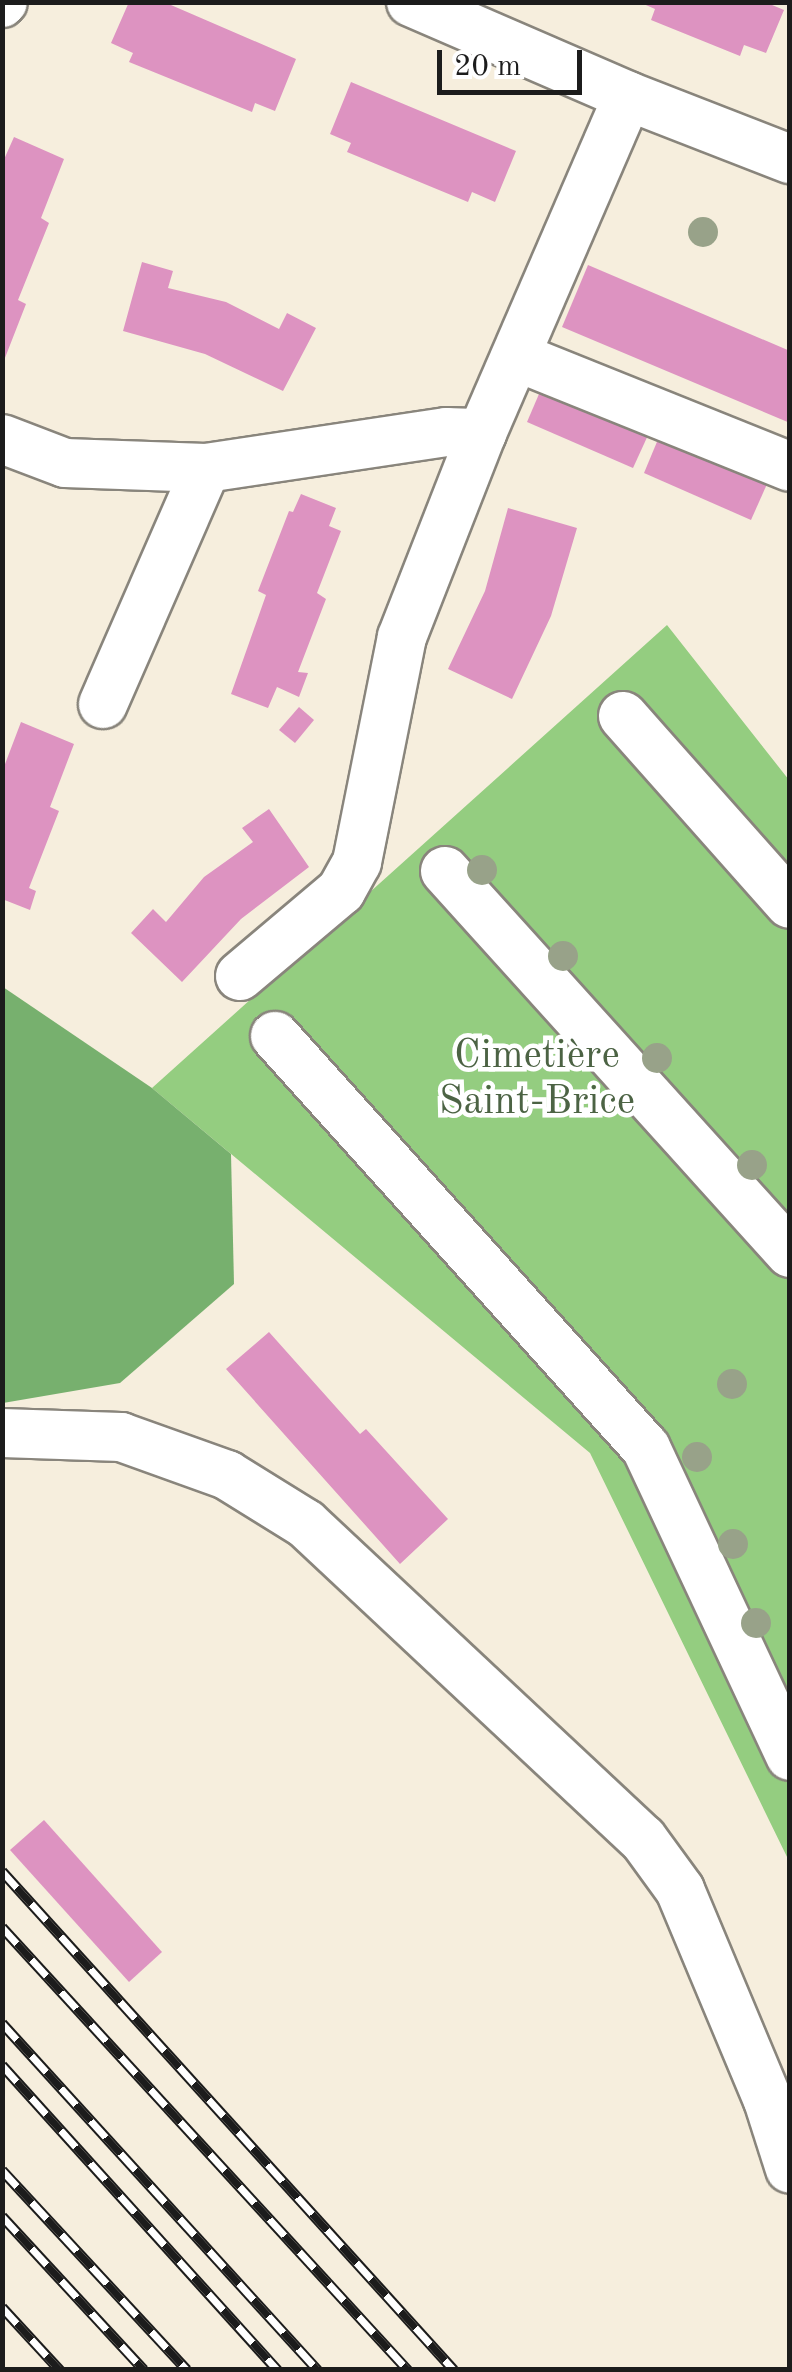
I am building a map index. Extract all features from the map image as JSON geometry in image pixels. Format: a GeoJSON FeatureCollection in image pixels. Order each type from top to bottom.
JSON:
{"type":"FeatureCollection","features":[{"type":"Feature","properties":{"kind":"street"},"geometry":{"type":"LineString","coordinates":[[411,2],[628,96],[790,159]]}},
{"type":"Feature","properties":{"kind":"street"},"geometry":{"type":"LineString","coordinates":[[240,976],[342,891],[357,862],[402,637],[482,433],[628,96]]}},
{"type":"Feature","properties":{"kind":"street"},"geometry":{"type":"LineString","coordinates":[[517,357],[790,467]]}},
{"type":"Feature","properties":{"kind":"street"},"geometry":{"type":"LineString","coordinates":[[2,439],[65,462],[206,468],[446,432],[482,433]]}},
{"type":"Feature","properties":{"kind":"street"},"geometry":{"type":"LineString","coordinates":[[104,704],[206,468]]}},
{"type":"Feature","properties":{"kind":"street"},"geometry":{"type":"LineString","coordinates":[[623,716],[790,904]]}},
{"type":"Feature","properties":{"kind":"street"},"geometry":{"type":"LineString","coordinates":[[446,872],[790,1253]]}},
{"type":"Feature","properties":{"kind":"street"},"geometry":{"type":"LineString","coordinates":[[275,1036],[646,1448],[790,1756]]}},
{"type":"Feature","properties":{"kind":"street"},"geometry":{"type":"LineString","coordinates":[[2,1433],[121,1437],[227,1475],[306,1524],[559,1760],[643,1839],[680,1890],[768,2100],[790,2169]]}},
{"type":"Feature","properties":{"kind":"green space","name":"Cimetière Saint-Brice"},"geometry":{"type":"Polygon","coordinates":[[[667,625],[789,780],[789,1861],[590,1453],[152,1088],[667,625]]]}},
{"type":"Feature","properties":{"kind":"green space"},"geometry":{"type":"Polygon","coordinates":[[[3,987],[152,1088],[231,1154],[234,1284],[120,1383],[3,1403],[3,987]]]}},
{"type":"Feature","properties":{"kind":"building"},"geometry":{"type":"Polygon","coordinates":[[[129,2],[164,2],[296,59],[275,111],[255,103],[252,112],[129,62],[133,53],[111,43],[129,2]]]}},
{"type":"Feature","properties":{"kind":"building"},"geometry":{"type":"Polygon","coordinates":[[[639,2],[765,2],[784,10],[766,53],[744,45],[740,56],[651,20],[655,9],[639,2]]]}},
{"type":"Feature","properties":{"kind":"building"},"geometry":{"type":"Polygon","coordinates":[[[351,82],[516,151],[495,202],[472,192],[468,202],[347,152],[351,143],[330,134],[351,82]]]}},
{"type":"Feature","properties":{"kind":"building"},"geometry":{"type":"Polygon","coordinates":[[[14,137],[64,159],[41,218],[49,223],[18,300],[26,304],[3,363],[2,164],[14,137]]]}},
{"type":"Feature","properties":{"kind":"building"},"geometry":{"type":"Polygon","coordinates":[[[142,262],[173,271],[168,288],[226,302],[279,329],[287,313],[316,328],[283,391],[205,354],[123,331],[142,262]]]}},
{"type":"Feature","properties":{"kind":"building"},"geometry":{"type":"Polygon","coordinates":[[[588,265],[790,351],[790,423],[562,327],[588,265]]]}},
{"type":"Feature","properties":{"kind":"building"},"geometry":{"type":"Polygon","coordinates":[[[542,387],[649,433],[633,468],[527,422],[542,387]]]}},
{"type":"Feature","properties":{"kind":"building"},"geometry":{"type":"Polygon","coordinates":[[[659,437],[767,484],[751,520],[644,473],[659,437]]]}},
{"type":"Feature","properties":{"kind":"building"},"geometry":{"type":"Polygon","coordinates":[[[301,494],[336,508],[329,526],[341,531],[317,593],[326,599],[298,672],[308,673],[299,697],[277,687],[268,708],[231,694],[266,595],[258,591],[289,511],[293,512],[301,494]]]}},
{"type":"Feature","properties":{"kind":"building"},"geometry":{"type":"Polygon","coordinates":[[[508,508],[577,528],[551,616],[512,699],[448,669],[485,591],[508,508]]]}},
{"type":"Feature","properties":{"kind":"building"},"geometry":{"type":"Polygon","coordinates":[[[299,707],[314,720],[295,743],[279,730],[299,707]]]}},
{"type":"Feature","properties":{"kind":"building"},"geometry":{"type":"Polygon","coordinates":[[[21,722],[74,744],[50,807],[59,811],[29,888],[36,891],[30,910],[2,899],[2,772],[21,722]]]}},
{"type":"Feature","properties":{"kind":"building"},"geometry":{"type":"Polygon","coordinates":[[[269,809],[309,867],[241,919],[182,982],[131,933],[153,909],[166,922],[204,877],[253,842],[242,828],[269,809]]]}},
{"type":"Feature","properties":{"kind":"building"},"geometry":{"type":"Polygon","coordinates":[[[269,1332],[360,1434],[366,1429],[448,1519],[400,1564],[226,1369],[269,1332]]]}},
{"type":"Feature","properties":{"kind":"building"},"geometry":{"type":"Polygon","coordinates":[[[44,1820],[162,1952],[129,1982],[10,1850],[44,1820]]]}},
{"type":"Feature","properties":{"kind":"railway"},"geometry":{"type":"LineString","coordinates":[[2,1871],[454,2370]]}},
{"type":"Feature","properties":{"kind":"railway"},"geometry":{"type":"LineString","coordinates":[[2,1927],[408,2370]]}},
{"type":"Feature","properties":{"kind":"railway"},"geometry":{"type":"LineString","coordinates":[[2,2023],[318,2370]]}},
{"type":"Feature","properties":{"kind":"railway"},"geometry":{"type":"LineString","coordinates":[[2,2065],[278,2370]]}},
{"type":"Feature","properties":{"kind":"railway"},"geometry":{"type":"LineString","coordinates":[[2,2170],[187,2370]]}},
{"type":"Feature","properties":{"kind":"railway"},"geometry":{"type":"LineString","coordinates":[[2,2216],[144,2370]]}},
{"type":"Feature","properties":{"kind":"railway"},"geometry":{"type":"LineString","coordinates":[[2,2307],[60,2370]]}}]}
